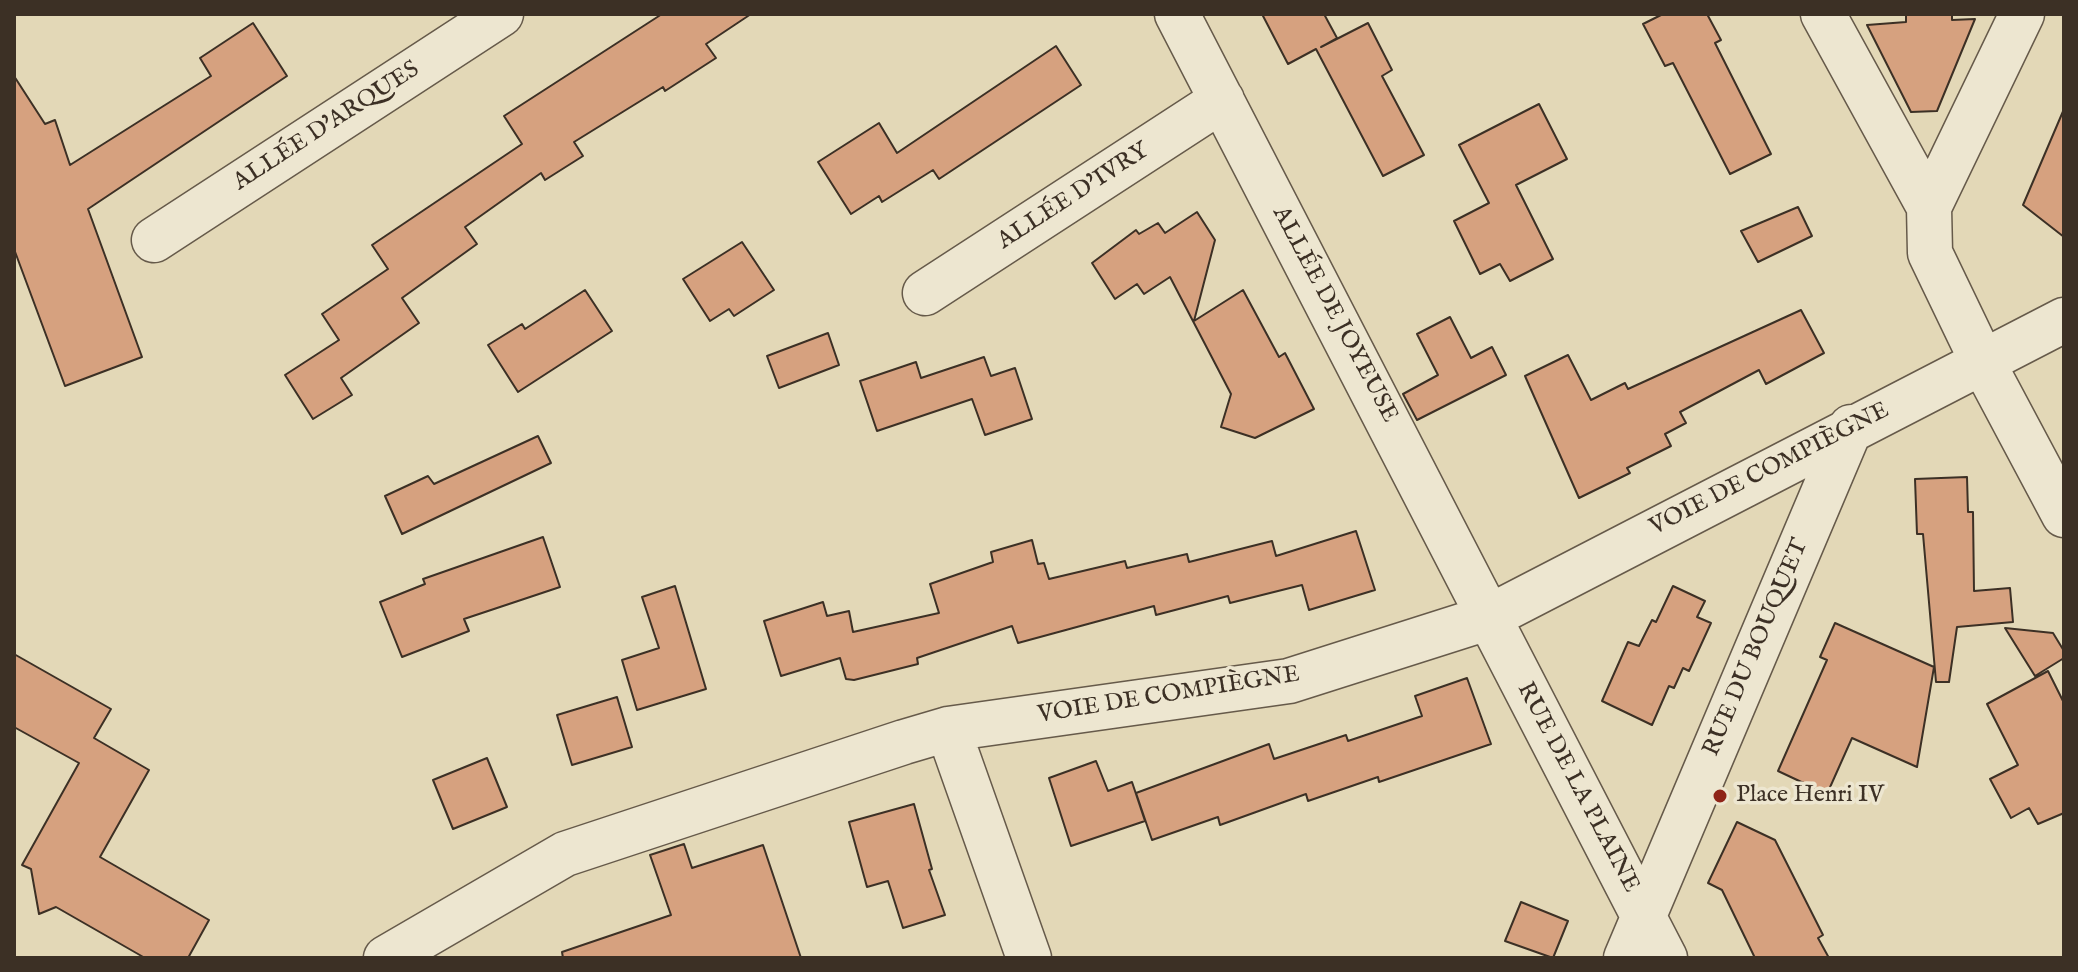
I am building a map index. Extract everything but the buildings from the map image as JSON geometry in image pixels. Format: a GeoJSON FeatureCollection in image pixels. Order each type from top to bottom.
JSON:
{"type":"FeatureCollection","features":[{"type":"Feature","properties":{"kind":"street","name":"ALLÉE D'ARQUES"},"geometry":{"type":"LineString","coordinates":[[154,240],[501,14]]}},
{"type":"Feature","properties":{"kind":"street","name":"ALLÉE DE JOYEUSE"},"geometry":{"type":"LineString","coordinates":[[1177,14],[1416,472],[1487,618]]}},
{"type":"Feature","properties":{"kind":"street"},"geometry":{"type":"LineString","coordinates":[[1823,14],[1929,207]]}},
{"type":"Feature","properties":{"kind":"street"},"geometry":{"type":"LineString","coordinates":[[2022,14],[1929,207],[1930,253],[1982,361],[2064,515]]}},
{"type":"Feature","properties":{"kind":"street","name":"ALLÉE D'IVRY"},"geometry":{"type":"LineString","coordinates":[[925,293],[1222,100]]}},
{"type":"Feature","properties":{"kind":"street","name":"VOIE DE COMPIÈGNE"},"geometry":{"type":"LineString","coordinates":[[386,958],[430,946],[565,854],[948,729],[1289,681],[1487,618],[1851,427],[2064,320]]}},
{"type":"Feature","properties":{"kind":"street","name":"RUE DU BOUQUET"},"geometry":{"type":"LineString","coordinates":[[1626,958],[1851,427]]}},
{"type":"Feature","properties":{"kind":"street","name":"RUE DE LA PLAINE"},"geometry":{"type":"LineString","coordinates":[[1487,618],[1665,958]]}},
{"type":"Feature","properties":{"kind":"street"},"geometry":{"type":"LineString","coordinates":[[948,729],[1029,958]]}},
{"type":"Feature","properties":{"kind":"place","name":"Place Henri IV"},"geometry":{"type":"Point","coordinates":[1720,796]}}]}
